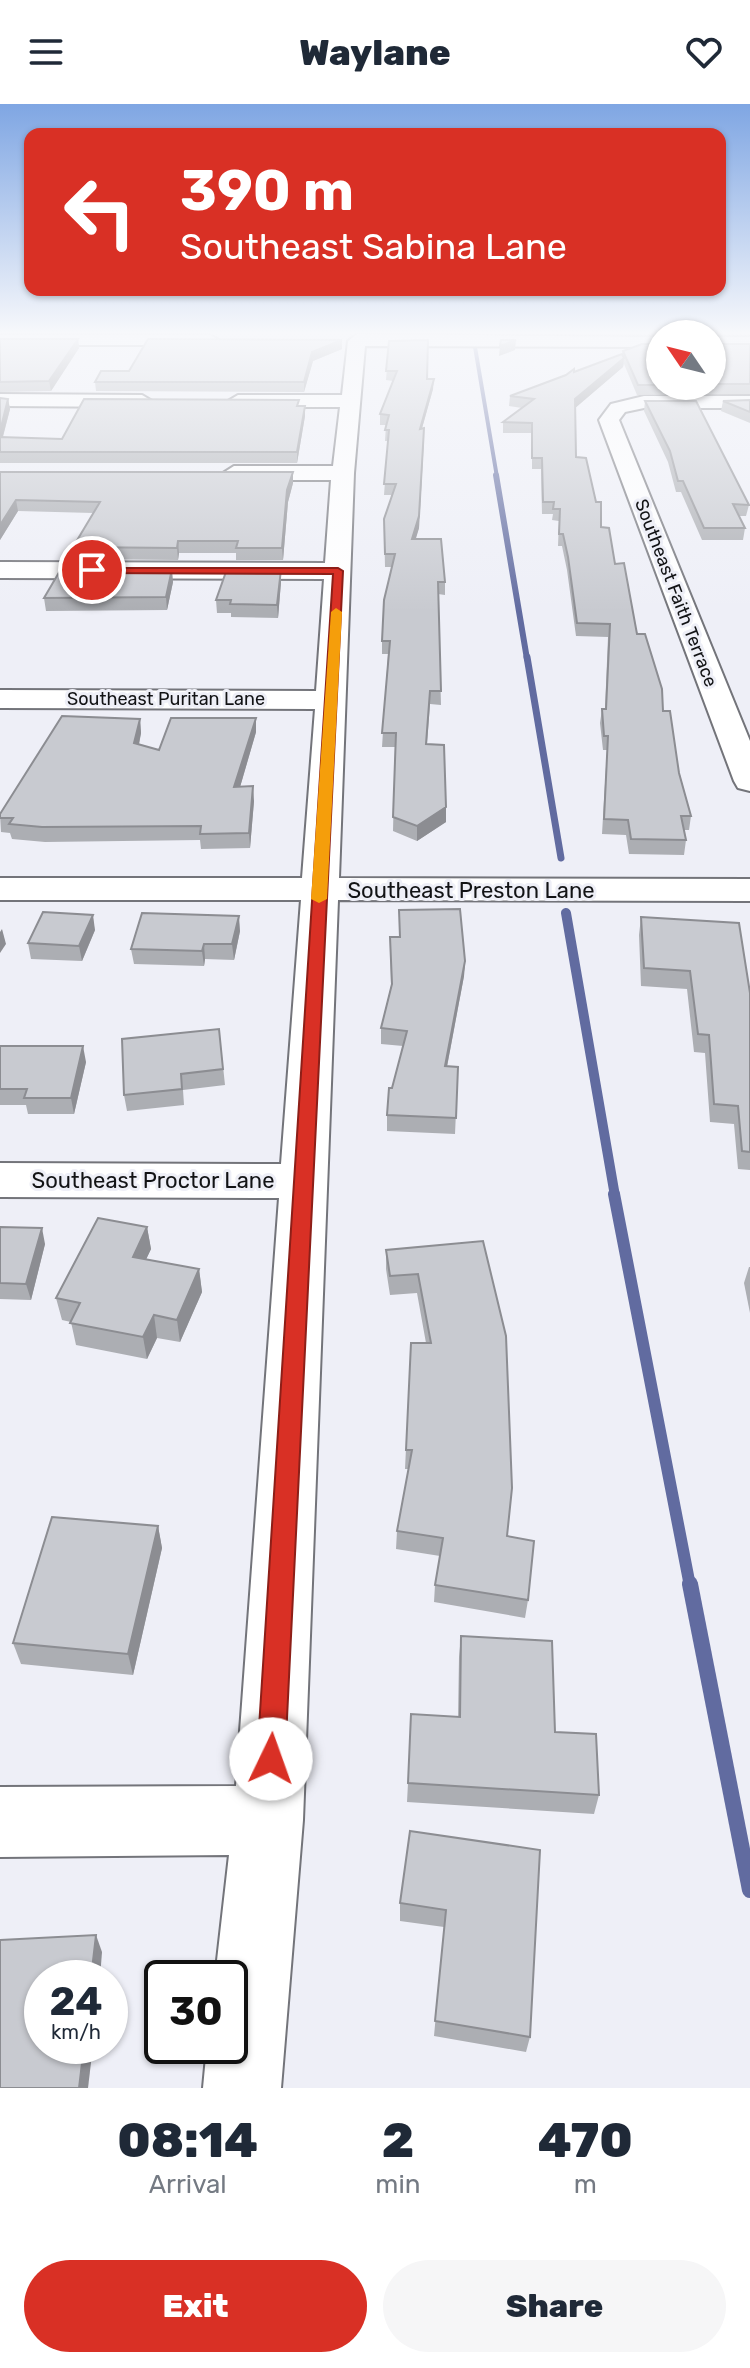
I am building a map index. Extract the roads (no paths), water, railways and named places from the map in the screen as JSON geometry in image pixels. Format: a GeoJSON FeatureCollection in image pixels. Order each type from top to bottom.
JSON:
{"type":"FeatureCollection","features":[{"type":"Feature","properties":{"kind":"street"},"geometry":{"type":"LineString","coordinates":[[242,2088],[268,1820],[348,427]]}},
{"type":"Feature","properties":{"kind":"street","name":"Southeast Faith Terrace"},"geometry":{"type":"LineString","coordinates":[[612,427],[750,781]]}},
{"type":"Feature","properties":{"kind":"street"},"geometry":{"type":"LineString","coordinates":[[218,473],[343,473]]}},
{"type":"Feature","properties":{"kind":"street"},"geometry":{"type":"LineString","coordinates":[[0,570],[338,571]]}},
{"type":"Feature","properties":{"kind":"street","name":"Southeast Puritan Lane"},"geometry":{"type":"LineString","coordinates":[[0,699],[332,700]]}},
{"type":"Feature","properties":{"kind":"street","name":"Southeast Preston Lane"},"geometry":{"type":"LineString","coordinates":[[0,889],[750,890]]}},
{"type":"Feature","properties":{"kind":"street","name":"Southeast Proctor Lane"},"geometry":{"type":"LineString","coordinates":[[0,1180],[305,1181]]}},
{"type":"Feature","properties":{"kind":"street"},"geometry":{"type":"LineString","coordinates":[[0,1822],[268,1820]]}},
{"type":"Feature","properties":{"kind":"waterway"},"geometry":{"type":"LineString","coordinates":[[488,427],[497,477]]}},
{"type":"Feature","properties":{"kind":"waterway"},"geometry":{"type":"LineString","coordinates":[[496,475],[527,659]]}},
{"type":"Feature","properties":{"kind":"waterway"},"geometry":{"type":"LineString","coordinates":[[527,657],[561,858]]}},
{"type":"Feature","properties":{"kind":"waterway"},"geometry":{"type":"LineString","coordinates":[[566,913],[615,1196]]}},
{"type":"Feature","properties":{"kind":"waterway"},"geometry":{"type":"LineString","coordinates":[[614,1194],[690,1586]]}},
{"type":"Feature","properties":{"kind":"waterway"},"geometry":{"type":"LineString","coordinates":[[690,1584],[750,1890]]}}]}
